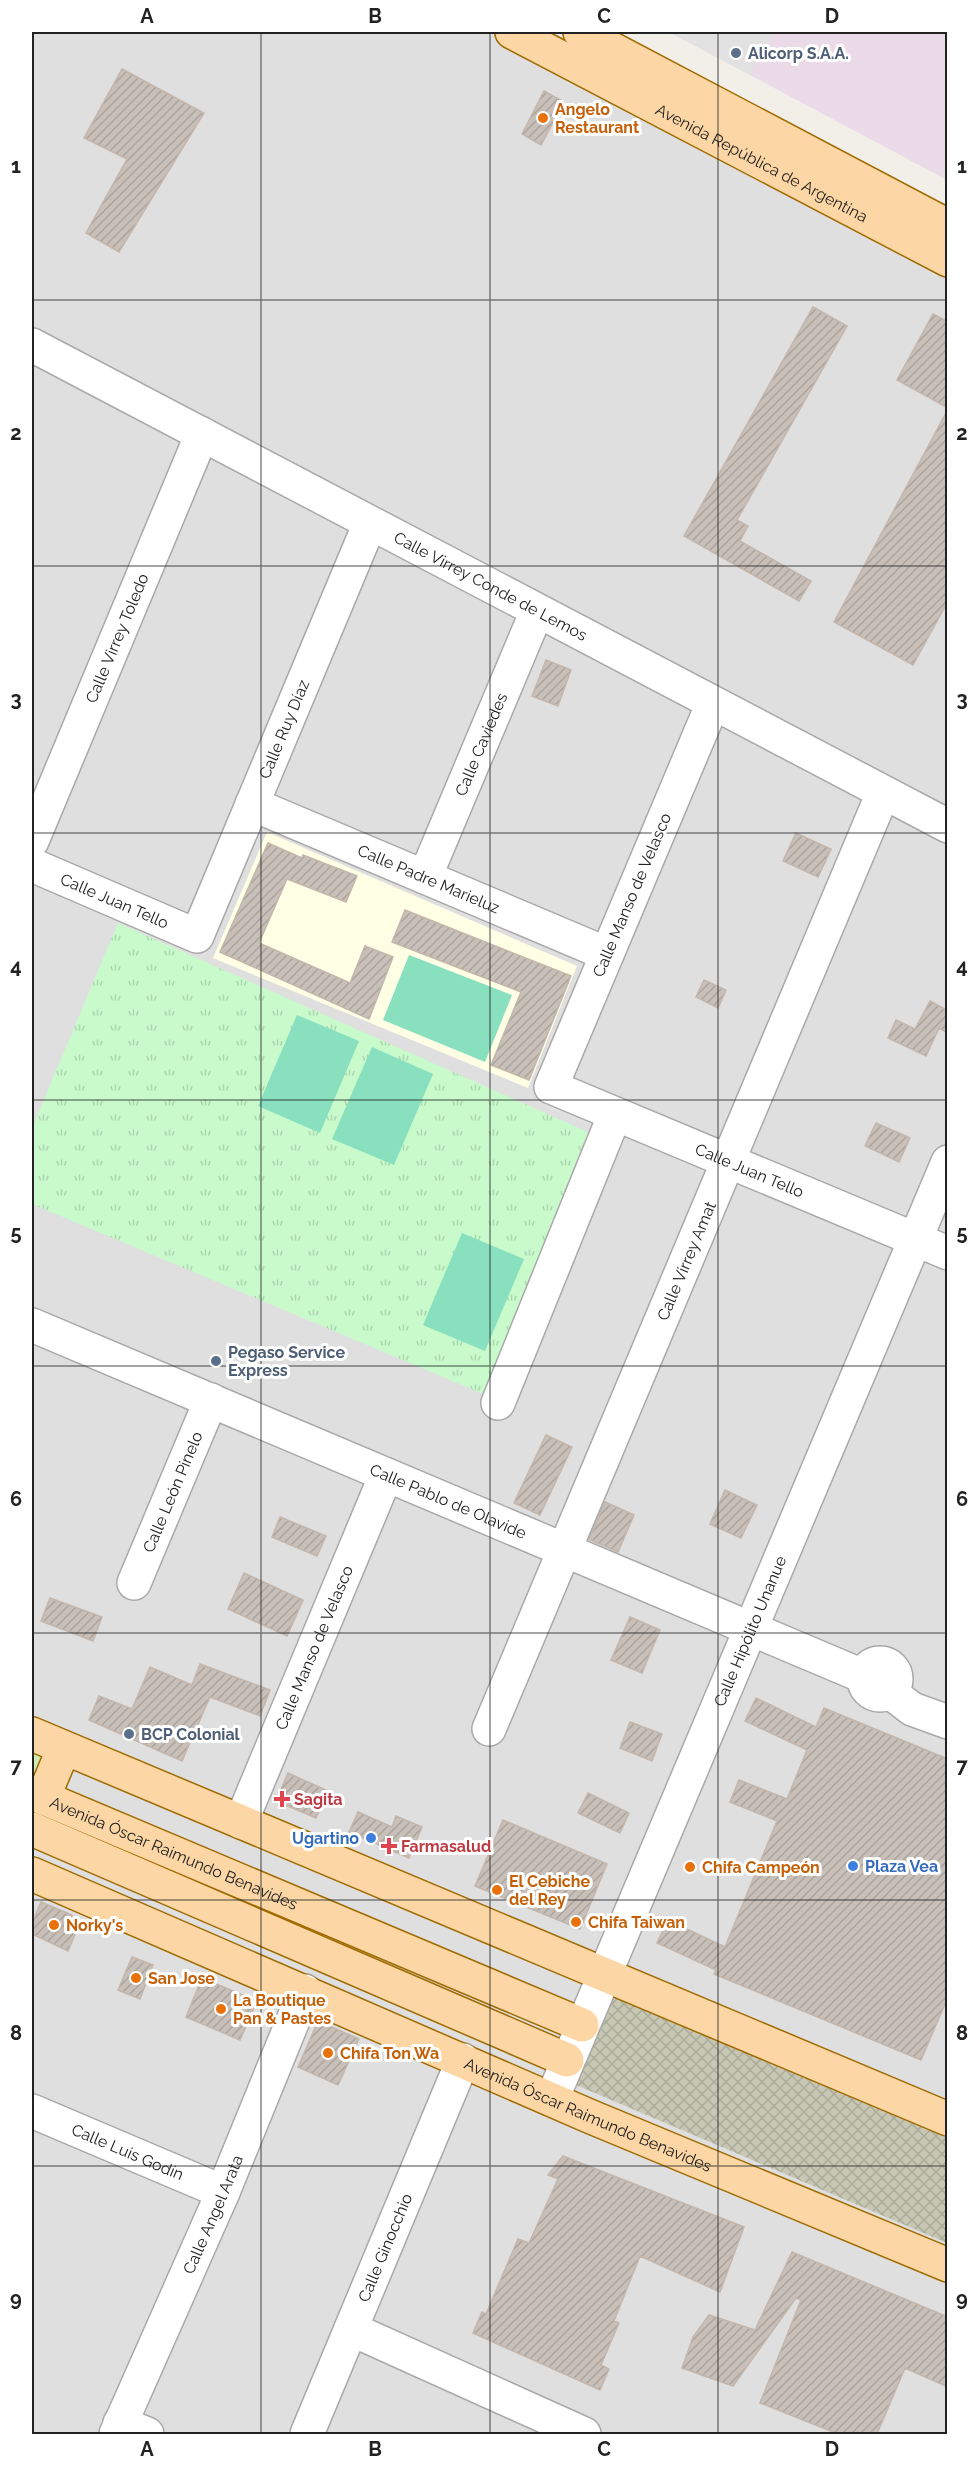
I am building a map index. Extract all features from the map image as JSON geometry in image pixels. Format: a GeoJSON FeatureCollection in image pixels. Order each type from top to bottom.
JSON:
{"type":"FeatureCollection","features":[{"type":"Feature","properties":{"kind":"main road","name":"Avenida República de Argentina"},"geometry":{"type":"LineString","coordinates":[[512,32],[646,83],[756,142],[948,260]]}},
{"type":"Feature","properties":{"kind":"main road","name":"Avenida República de Argentina"},"geometry":{"type":"LineString","coordinates":[[580,32],[646,83]]}},
{"type":"Feature","properties":{"kind":"main road","name":"Avenida República de Argentina"},"geometry":{"type":"LineString","coordinates":[[756,142],[948,226]]}},
{"type":"Feature","properties":{"kind":"main road"},"geometry":{"type":"LineString","coordinates":[[32,1734],[948,2119]]}},
{"type":"Feature","properties":{"kind":"main road"},"geometry":{"type":"LineString","coordinates":[[37,1795],[64,1748]]}},
{"type":"Feature","properties":{"kind":"main road","name":"Avenida Óscar Raimundo Benavides"},"geometry":{"type":"LineString","coordinates":[[37,1795],[582,2025]]}},
{"type":"Feature","properties":{"kind":"main road","name":"Avenida Óscar Raimundo Benavides"},"geometry":{"type":"LineString","coordinates":[[32,1832],[215,1908],[567,2060]]}},
{"type":"Feature","properties":{"kind":"main road","name":"Avenida Óscar Raimundo Benavides"},"geometry":{"type":"LineString","coordinates":[[32,1874],[552,2099],[948,2265]]}},
{"type":"Feature","properties":{"kind":"main road"},"geometry":{"type":"LineString","coordinates":[[200,1945],[215,1908]]}},
{"type":"Feature","properties":{"kind":"street","name":"Calle Virrey Conde de Lemos"},"geometry":{"type":"LineString","coordinates":[[32,345],[948,826]]}},
{"type":"Feature","properties":{"kind":"street","name":"Calle Virrey Toledo"},"geometry":{"type":"LineString","coordinates":[[32,841],[202,434]]}},
{"type":"Feature","properties":{"kind":"street","name":"Calle Ruy Díaz"},"geometry":{"type":"LineString","coordinates":[[197,936],[370,523]]}},
{"type":"Feature","properties":{"kind":"street","name":"Calle Caviedes"},"geometry":{"type":"LineString","coordinates":[[425,877],[537,611]]}},
{"type":"Feature","properties":{"kind":"street","name":"Calle Manso de Velasco"},"geometry":{"type":"LineString","coordinates":[[551,1087],[713,703]]}},
{"type":"Feature","properties":{"kind":"street","name":"Calle Virrey Amat"},"geometry":{"type":"LineString","coordinates":[[489,1729],[883,793]]}},
{"type":"Feature","properties":{"kind":"street","name":"Calle Padre Marieluz"},"geometry":{"type":"LineString","coordinates":[[252,804],[607,954]]}},
{"type":"Feature","properties":{"kind":"street","name":"Calle Juan Tello"},"geometry":{"type":"LineString","coordinates":[[32,866],[197,936]]}},
{"type":"Feature","properties":{"kind":"street","name":"Calle Juan Tello"},"geometry":{"type":"LineString","coordinates":[[551,1087],[914,1241],[948,1252]]}},
{"type":"Feature","properties":{"kind":"street"},"geometry":{"type":"LineString","coordinates":[[498,1403],[615,1114]]}},
{"type":"Feature","properties":{"kind":"street","name":"Calle Hipólito Unanue"},"geometry":{"type":"LineString","coordinates":[[552,2099],[948,1162]]}},
{"type":"Feature","properties":{"kind":"street","name":"Calle Pablo de Olavide"},"geometry":{"type":"LineString","coordinates":[[32,1325],[750,1628],[877,1685],[912,1709],[948,1722]]}},
{"type":"Feature","properties":{"kind":"street","name":"Calle León Pinelo"},"geometry":{"type":"LineString","coordinates":[[134,1583],[211,1400]]}},
{"type":"Feature","properties":{"kind":"street","name":"Calle Manso de Velasco"},"geometry":{"type":"LineString","coordinates":[[241,1822],[387,1475]]}},
{"type":"Feature","properties":{"kind":"street","name":"Calle Angel Arata"},"geometry":{"type":"LineString","coordinates":[[128,2431],[305,1991]]}},
{"type":"Feature","properties":{"kind":"street","name":"Calle Ginocchio"},"geometry":{"type":"LineString","coordinates":[[308,2434],[464,2060]]}},
{"type":"Feature","properties":{"kind":"street","name":"Calle Luis Godín"},"geometry":{"type":"LineString","coordinates":[[34,2118],[223,2192]]}},
{"type":"Feature","properties":{"kind":"street"},"geometry":{"type":"LineString","coordinates":[[351,2330],[584,2434]]}},
{"type":"Feature","properties":{"kind":"shaded area"},"geometry":{"type":"Polygon","coordinates":[[[32,32],[553,32],[947,241],[947,2434],[32,2434],[32,32]]]}},
{"type":"Feature","properties":{"kind":"shaded area"},"geometry":{"type":"Polygon","coordinates":[[[669,32],[947,32],[947,180],[669,32]]]}},
{"type":"Feature","properties":{"kind":"shaded area","name":"Alicorp S.A.A."},"geometry":{"type":"Polygon","coordinates":[[[669,32],[774,32],[750,75],[669,32]]]}},
{"type":"Feature","properties":{"kind":"shaded area"},"geometry":{"type":"Polygon","coordinates":[[[267,832],[577,966],[528,1088],[213,958],[267,832]]]}},
{"type":"Feature","properties":{"kind":"shaded area"},"geometry":{"type":"Polygon","coordinates":[[[544,1090],[611,1118],[606,1132],[538,1104],[544,1090]]]}},
{"type":"Feature","properties":{"kind":"shaded area"},"geometry":{"type":"Polygon","coordinates":[[[606,1973],[947,2117],[947,2243],[562,2079],[606,1973]]]}},
{"type":"Feature","properties":{"kind":"green space"},"geometry":{"type":"Polygon","coordinates":[[[118,923],[597,1136],[493,1398],[32,1204],[32,1128],[118,923]]]}},
{"type":"Feature","properties":{"kind":"green space"},"geometry":{"type":"Polygon","coordinates":[[[409,955],[512,995],[485,1062],[383,1020],[409,955]]]}},
{"type":"Feature","properties":{"kind":"green space"},"geometry":{"type":"Polygon","coordinates":[[[297,1015],[359,1041],[320,1133],[258,1106],[297,1015]]]}},
{"type":"Feature","properties":{"kind":"green space"},"geometry":{"type":"Polygon","coordinates":[[[372,1047],[433,1074],[394,1165],[332,1139],[372,1047]]]}},
{"type":"Feature","properties":{"kind":"green space"},"geometry":{"type":"Polygon","coordinates":[[[462,1233],[524,1259],[485,1351],[423,1325],[462,1233]]]}},
{"type":"Feature","properties":{"kind":"green space"},"geometry":{"type":"Polygon","coordinates":[[[32,1742],[46,1760],[39,1773],[32,1772],[32,1742]]]}},
{"type":"Feature","properties":{"kind":"building"},"geometry":{"type":"Polygon","coordinates":[[[122,69],[204,113],[119,252],[86,233],[127,159],[84,138],[122,69]]]}},
{"type":"Feature","properties":{"kind":"building","name":"Angelo Restaurant"},"geometry":{"type":"Polygon","coordinates":[[[544,91],[564,102],[541,145],[522,134],[544,91]]]}},
{"type":"Feature","properties":{"kind":"building"},"geometry":{"type":"Polygon","coordinates":[[[813,307],[847,326],[737,520],[748,526],[740,541],[811,581],[799,601],[684,536],[813,307]]]}},
{"type":"Feature","properties":{"kind":"building"},"geometry":{"type":"Polygon","coordinates":[[[933,314],[948,322],[948,408],[897,380],[933,314]]]}},
{"type":"Feature","properties":{"kind":"building"},"geometry":{"type":"Polygon","coordinates":[[[948,409],[948,601],[913,665],[834,622],[948,409]]]}},
{"type":"Feature","properties":{"kind":"building"},"geometry":{"type":"Polygon","coordinates":[[[546,660],[571,670],[558,706],[532,696],[546,660]]]}},
{"type":"Feature","properties":{"kind":"building"},"geometry":{"type":"Polygon","coordinates":[[[796,833],[831,849],[818,877],[783,861],[796,833]]]}},
{"type":"Feature","properties":{"kind":"building"},"geometry":{"type":"Polygon","coordinates":[[[268,843],[302,858],[303,855],[357,876],[346,902],[287,879],[259,943],[350,983],[365,946],[393,957],[369,1019],[220,952],[268,843]]]}},
{"type":"Feature","properties":{"kind":"building"},"geometry":{"type":"Polygon","coordinates":[[[405,910],[571,976],[529,1080],[491,1065],[521,992],[392,942],[405,910]]]}},
{"type":"Feature","properties":{"kind":"building"},"geometry":{"type":"Polygon","coordinates":[[[704,980],[726,990],[718,1008],[696,997],[704,980]]]}},
{"type":"Feature","properties":{"kind":"building"},"geometry":{"type":"Polygon","coordinates":[[[930,1001],[948,1011],[948,1033],[939,1028],[926,1056],[888,1038],[896,1020],[915,1029],[930,1001]]]}},
{"type":"Feature","properties":{"kind":"building"},"geometry":{"type":"Polygon","coordinates":[[[876,1123],[910,1138],[899,1162],[865,1146],[876,1123]]]}},
{"type":"Feature","properties":{"kind":"building"},"geometry":{"type":"Polygon","coordinates":[[[546,1435],[572,1447],[540,1515],[514,1503],[546,1435]]]}},
{"type":"Feature","properties":{"kind":"building"},"geometry":{"type":"Polygon","coordinates":[[[725,1490],[757,1505],[741,1538],[710,1524],[725,1490]]]}},
{"type":"Feature","properties":{"kind":"building"},"geometry":{"type":"Polygon","coordinates":[[[605,1502],[634,1515],[618,1552],[589,1539],[605,1502]]]}},
{"type":"Feature","properties":{"kind":"building"},"geometry":{"type":"Polygon","coordinates":[[[280,1517],[326,1536],[317,1556],[272,1537],[280,1517]]]}},
{"type":"Feature","properties":{"kind":"building"},"geometry":{"type":"Polygon","coordinates":[[[244,1573],[303,1600],[287,1636],[228,1609],[244,1573]]]}},
{"type":"Feature","properties":{"kind":"building"},"geometry":{"type":"Polygon","coordinates":[[[50,1598],[102,1617],[93,1641],[41,1621],[50,1598]]]}},
{"type":"Feature","properties":{"kind":"building"},"geometry":{"type":"Polygon","coordinates":[[[630,1617],[660,1630],[642,1673],[611,1660],[630,1617]]]}},
{"type":"Feature","properties":{"kind":"building"},"geometry":{"type":"Polygon","coordinates":[[[200,1664],[270,1690],[260,1716],[210,1697],[182,1761],[89,1720],[99,1696],[132,1709],[150,1667],[192,1685],[200,1664]]]}},
{"type":"Feature","properties":{"kind":"building","name":"Plaza Vea"},"geometry":{"type":"Polygon","coordinates":[[[756,1698],[816,1727],[824,1708],[948,1759],[948,1997],[921,2060],[714,1974],[716,1970],[657,1943],[668,1920],[725,1947],[777,1821],[730,1802],[739,1780],[787,1799],[807,1750],[745,1721],[756,1698]]]}},
{"type":"Feature","properties":{"kind":"building"},"geometry":{"type":"Polygon","coordinates":[[[630,1722],[662,1734],[652,1761],[620,1748],[630,1722]]]}},
{"type":"Feature","properties":{"kind":"building"},"geometry":{"type":"Polygon","coordinates":[[[288,1773],[328,1791],[316,1818],[276,1801],[288,1773]]]}},
{"type":"Feature","properties":{"kind":"building"},"geometry":{"type":"Polygon","coordinates":[[[588,1793],[629,1813],[620,1833],[578,1813],[588,1793]]]}},
{"type":"Feature","properties":{"kind":"building"},"geometry":{"type":"Polygon","coordinates":[[[358,1812],[392,1827],[396,1816],[422,1827],[409,1858],[349,1832],[358,1812]]]}},
{"type":"Feature","properties":{"kind":"building"},"geometry":{"type":"Polygon","coordinates":[[[503,1820],[607,1864],[580,1929],[475,1886],[503,1820]]]}},
{"type":"Feature","properties":{"kind":"building","name":"Norky's"},"geometry":{"type":"Polygon","coordinates":[[[41,1902],[72,1915],[78,1927],[68,1951],[32,1934],[32,1923],[41,1902]]]}},
{"type":"Feature","properties":{"kind":"building","name":"San Jose"},"geometry":{"type":"Polygon","coordinates":[[[132,1957],[153,1965],[140,1999],[118,1990],[132,1957]]]}},
{"type":"Feature","properties":{"kind":"building","name":"La Boutique Pan & Pastes"},"geometry":{"type":"Polygon","coordinates":[[[202,1978],[257,2001],[240,2040],[186,2017],[202,1978]]]}},
{"type":"Feature","properties":{"kind":"building","name":"Chifa Ton Wa"},"geometry":{"type":"Polygon","coordinates":[[[318,2021],[359,2039],[338,2085],[298,2067],[318,2021]]]}},
{"type":"Feature","properties":{"kind":"building"},"geometry":{"type":"Polygon","coordinates":[[[563,2156],[744,2227],[720,2292],[640,2256],[614,2321],[619,2323],[601,2365],[609,2369],[600,2390],[473,2333],[482,2312],[486,2314],[518,2239],[529,2243],[558,2179],[548,2175],[563,2156]]]}},
{"type":"Feature","properties":{"kind":"building"},"geometry":{"type":"Polygon","coordinates":[[[792,2252],[948,2317],[948,2387],[905,2368],[877,2434],[838,2434],[760,2403],[801,2300],[796,2298],[733,2386],[682,2368],[693,2337],[709,2315],[755,2330],[792,2252]]]}},
{"type":"Feature","properties":{"kind":"place","name":"Alicorp S.A.A."},"geometry":{"type":"Point","coordinates":[736,53]}},
{"type":"Feature","properties":{"kind":"place","name":"Angelo Restaurant"},"geometry":{"type":"Point","coordinates":[543,118]}},
{"type":"Feature","properties":{"kind":"place","name":"Pegaso Service Express"},"geometry":{"type":"Point","coordinates":[216,1361]}},
{"type":"Feature","properties":{"kind":"place","name":"BCP Colonial"},"geometry":{"type":"Point","coordinates":[129,1734]}},
{"type":"Feature","properties":{"kind":"place","name":"Sagita"},"geometry":{"type":"Point","coordinates":[282,1799]}},
{"type":"Feature","properties":{"kind":"place","name":"Ugartino"},"geometry":{"type":"Point","coordinates":[371,1838]}},
{"type":"Feature","properties":{"kind":"place","name":"Farmasalud"},"geometry":{"type":"Point","coordinates":[389,1846]}},
{"type":"Feature","properties":{"kind":"place","name":"Plaza Vea"},"geometry":{"type":"Point","coordinates":[853,1866]}},
{"type":"Feature","properties":{"kind":"place","name":"Chifa Campeón"},"geometry":{"type":"Point","coordinates":[690,1867]}},
{"type":"Feature","properties":{"kind":"place","name":"El Cebiche del Rey"},"geometry":{"type":"Point","coordinates":[497,1890]}},
{"type":"Feature","properties":{"kind":"place","name":"Chifa Taiwan"},"geometry":{"type":"Point","coordinates":[576,1922]}},
{"type":"Feature","properties":{"kind":"place","name":"Norky's"},"geometry":{"type":"Point","coordinates":[54,1925]}},
{"type":"Feature","properties":{"kind":"place","name":"San Jose"},"geometry":{"type":"Point","coordinates":[136,1978]}},
{"type":"Feature","properties":{"kind":"place","name":"La Boutique Pan & Pastes"},"geometry":{"type":"Point","coordinates":[221,2009]}},
{"type":"Feature","properties":{"kind":"place","name":"Chifa Ton Wa"},"geometry":{"type":"Point","coordinates":[328,2053]}}]}
